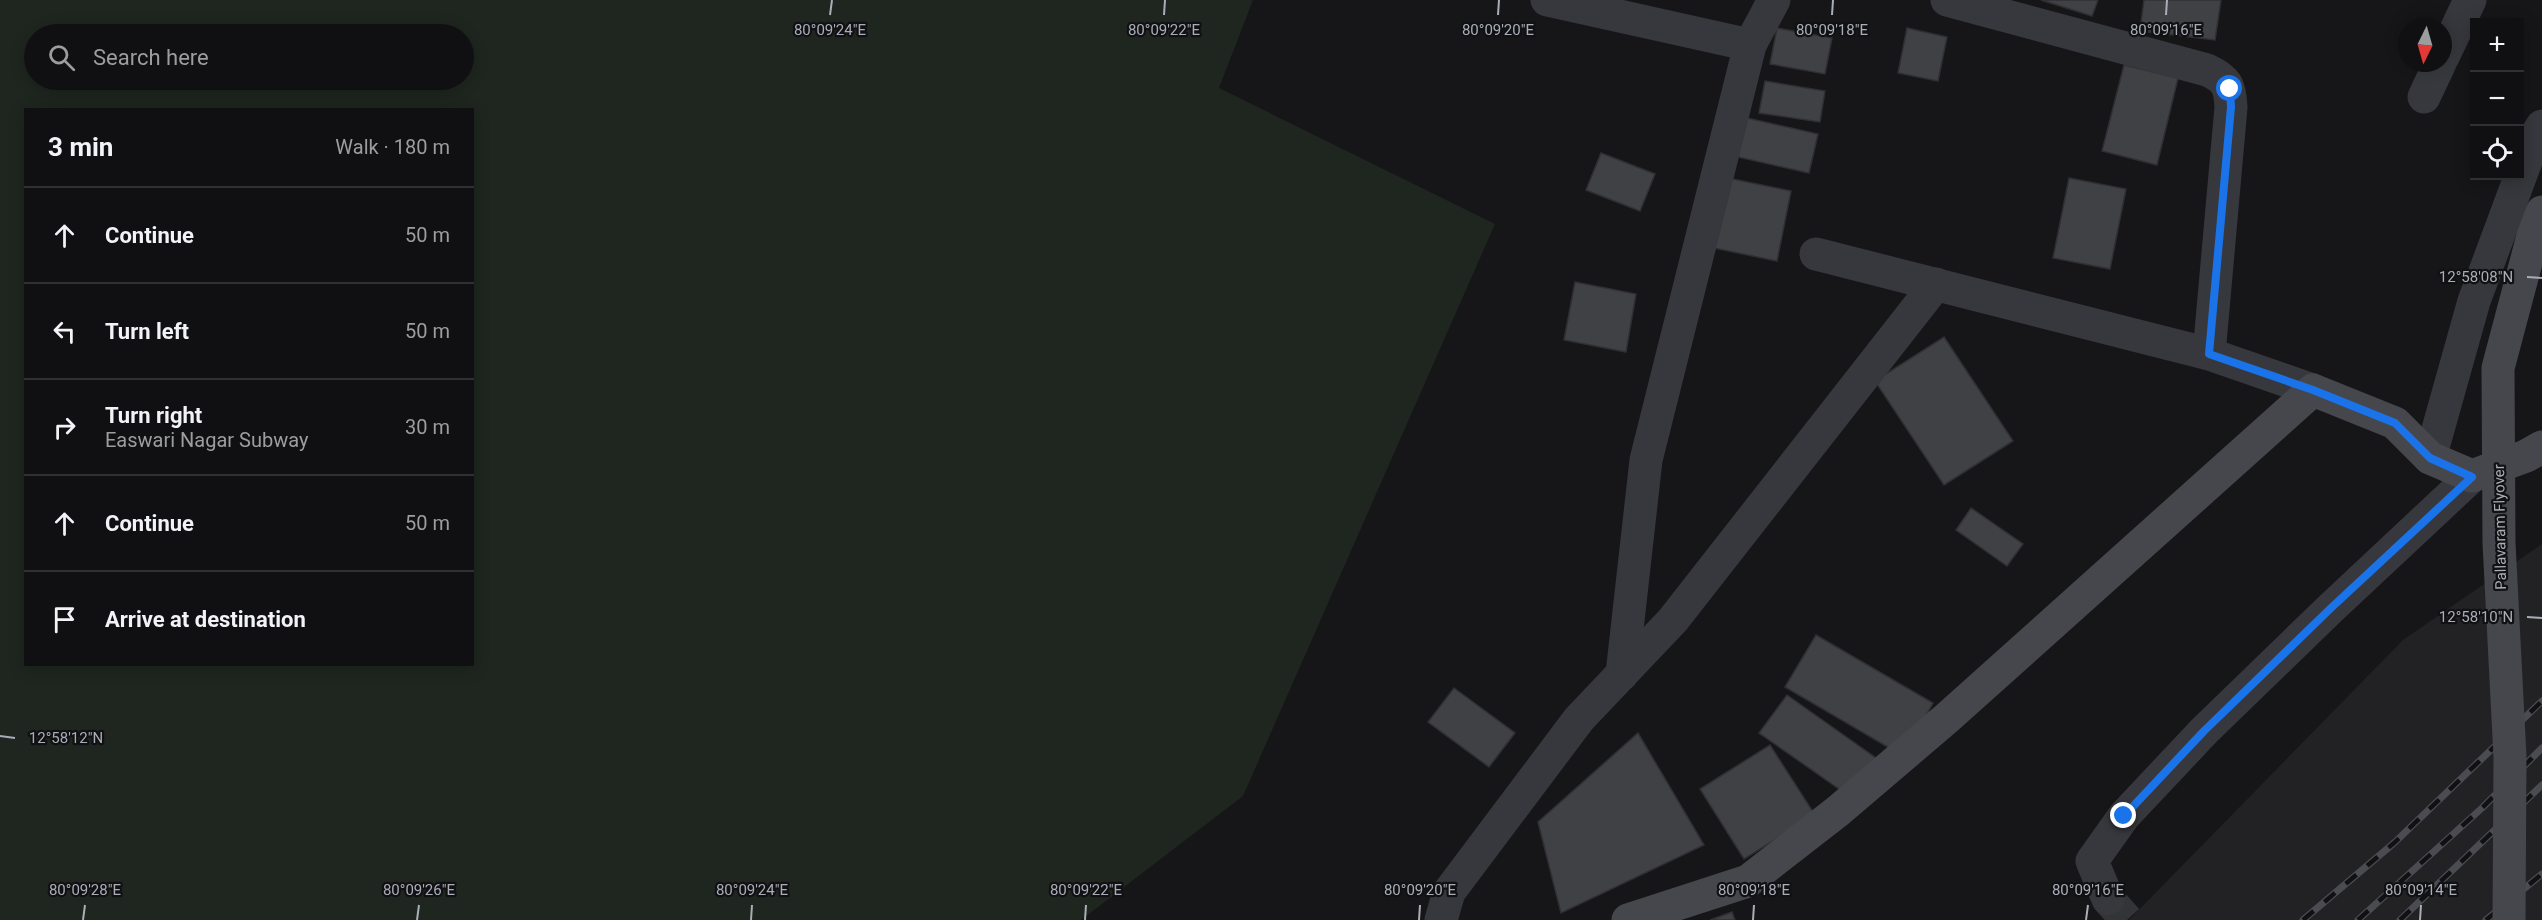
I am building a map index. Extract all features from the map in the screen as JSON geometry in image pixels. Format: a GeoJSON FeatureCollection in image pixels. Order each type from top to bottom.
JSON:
{"type":"FeatureCollection","features":[{"type":"Feature","properties":{"kind":"street"},"geometry":{"type":"LineString","coordinates":[[1547,0],[1750,45]]}},
{"type":"Feature","properties":{"kind":"street"},"geometry":{"type":"LineString","coordinates":[[1622,674],[1646,460],[1750,45],[1773,0]]}},
{"type":"Feature","properties":{"kind":"street"},"geometry":{"type":"LineString","coordinates":[[1947,0],[2207,70],[2219,76],[2230,89],[2231,107],[2209,354]]}},
{"type":"Feature","properties":{"kind":"street"},"geometry":{"type":"LineString","coordinates":[[2452,38],[2470,0]]}},
{"type":"Feature","properties":{"kind":"street"},"geometry":{"type":"LineString","coordinates":[[2424,97],[2436,72]]}},
{"type":"Feature","properties":{"kind":"street"},"geometry":{"type":"LineString","coordinates":[[2430,458],[2474,301],[2535,137],[2542,126]]}},
{"type":"Feature","properties":{"kind":"street","name":"Pallavaram Flyover"},"geometry":{"type":"LineString","coordinates":[[2509,920],[2510,757],[2499,543],[2498,368],[2533,236],[2542,212]]}},
{"type":"Feature","properties":{"kind":"street"},"geometry":{"type":"LineString","coordinates":[[1816,254],[2209,354],[2313,390],[2395,423],[2430,458],[2472,477]]}},
{"type":"Feature","properties":{"kind":"street"},"geometry":{"type":"LineString","coordinates":[[1441,920],[1449,892],[1579,719],[1673,620],[1936,284]]}},
{"type":"Feature","properties":{"kind":"street"},"geometry":{"type":"LineString","coordinates":[[1628,920],[1748,881],[1838,811],[1956,710],[2313,390]]}},
{"type":"Feature","properties":{"kind":"street"},"geometry":{"type":"LineString","coordinates":[[2108,899],[2092,861],[2124,816],[2204,731],[2331,608],[2472,477],[2526,456],[2542,447]]}},
{"type":"Feature","properties":{"kind":"shaded area"},"geometry":{"type":"Polygon","coordinates":[[[0,0],[1253,0],[1219,88],[1495,224],[1243,796],[1081,920],[0,920],[0,0]]]}},
{"type":"Feature","properties":{"kind":"shaded area"},"geometry":{"type":"Polygon","coordinates":[[[2542,544],[2542,920],[2129,920],[2403,640],[2542,544]]]}},
{"type":"Feature","properties":{"kind":"building"},"geometry":{"type":"Polygon","coordinates":[[[2041,0],[2098,0],[2092,16],[2041,0]]]}},
{"type":"Feature","properties":{"kind":"building"},"geometry":{"type":"Polygon","coordinates":[[[2144,0],[2221,0],[2215,40],[2140,31],[2144,0]]]}},
{"type":"Feature","properties":{"kind":"building"},"geometry":{"type":"Polygon","coordinates":[[[1777,28],[1832,38],[1825,74],[1770,64],[1777,28]]]}},
{"type":"Feature","properties":{"kind":"building"},"geometry":{"type":"Polygon","coordinates":[[[1907,28],[1947,37],[1938,81],[1898,73],[1907,28]]]}},
{"type":"Feature","properties":{"kind":"building"},"geometry":{"type":"Polygon","coordinates":[[[2124,65],[2178,78],[2157,165],[2102,151],[2124,65]]]}},
{"type":"Feature","properties":{"kind":"building"},"geometry":{"type":"Polygon","coordinates":[[[1765,81],[1825,91],[1820,122],[1759,113],[1765,81]]]}},
{"type":"Feature","properties":{"kind":"building"},"geometry":{"type":"Polygon","coordinates":[[[1747,118],[1818,134],[1809,173],[1738,157],[1747,118]]]}},
{"type":"Feature","properties":{"kind":"building"},"geometry":{"type":"Polygon","coordinates":[[[1601,153],[1655,174],[1640,211],[1586,190],[1601,153]]]}},
{"type":"Feature","properties":{"kind":"building"},"geometry":{"type":"Polygon","coordinates":[[[1723,177],[1791,191],[1777,261],[1709,247],[1723,177]]]}},
{"type":"Feature","properties":{"kind":"building"},"geometry":{"type":"Polygon","coordinates":[[[2069,178],[2126,189],[2110,269],[2053,258],[2069,178]]]}},
{"type":"Feature","properties":{"kind":"building"},"geometry":{"type":"Polygon","coordinates":[[[1575,282],[1636,294],[1626,352],[1564,340],[1575,282]]]}},
{"type":"Feature","properties":{"kind":"building"},"geometry":{"type":"Polygon","coordinates":[[[1944,337],[2013,441],[1944,485],[1875,381],[1944,337]]]}},
{"type":"Feature","properties":{"kind":"building"},"geometry":{"type":"Polygon","coordinates":[[[1971,508],[2023,544],[2007,566],[1956,530],[1971,508]]]}},
{"type":"Feature","properties":{"kind":"building"},"geometry":{"type":"Polygon","coordinates":[[[1816,635],[1933,703],[1903,756],[1785,687],[1816,635]]]}},
{"type":"Feature","properties":{"kind":"building"},"geometry":{"type":"Polygon","coordinates":[[[1454,688],[1515,733],[1489,767],[1428,722],[1454,688]]]}},
{"type":"Feature","properties":{"kind":"building"},"geometry":{"type":"Polygon","coordinates":[[[1787,695],[1876,758],[1849,796],[1759,733],[1787,695]]]}},
{"type":"Feature","properties":{"kind":"building"},"geometry":{"type":"Polygon","coordinates":[[[1638,733],[1704,845],[1561,913],[1538,822],[1638,733]]]}},
{"type":"Feature","properties":{"kind":"building"},"geometry":{"type":"Polygon","coordinates":[[[1770,745],[1815,815],[1744,859],[1700,789],[1770,745]]]}},
{"type":"Feature","properties":{"kind":"building"},"geometry":{"type":"Polygon","coordinates":[[[1732,912],[1735,920],[1710,920],[1732,912]]]}},
{"type":"Feature","properties":{"kind":"tunnel"},"geometry":{"type":"LineString","coordinates":[[2108,899],[2127,920]]}},
{"type":"Feature","properties":{"kind":"railway"},"geometry":{"type":"LineString","coordinates":[[2303,920],[2394,843],[2542,701]]}},
{"type":"Feature","properties":{"kind":"railway"},"geometry":{"type":"LineString","coordinates":[[2358,920],[2482,808],[2542,748]]}},
{"type":"Feature","properties":{"kind":"railway"},"geometry":{"type":"LineString","coordinates":[[2400,920],[2542,785]]}},
{"type":"Feature","properties":{"kind":"railway"},"geometry":{"type":"LineString","coordinates":[[2486,920],[2542,874]]}},
{"type":"Feature","properties":{"kind":"route"},"geometry":{"type":"LineString","coordinates":[[2124,816],[2204,731],[2331,608],[2472,477],[2430,458],[2395,423],[2313,390],[2209,354],[2231,107],[2230,89]]}}]}
